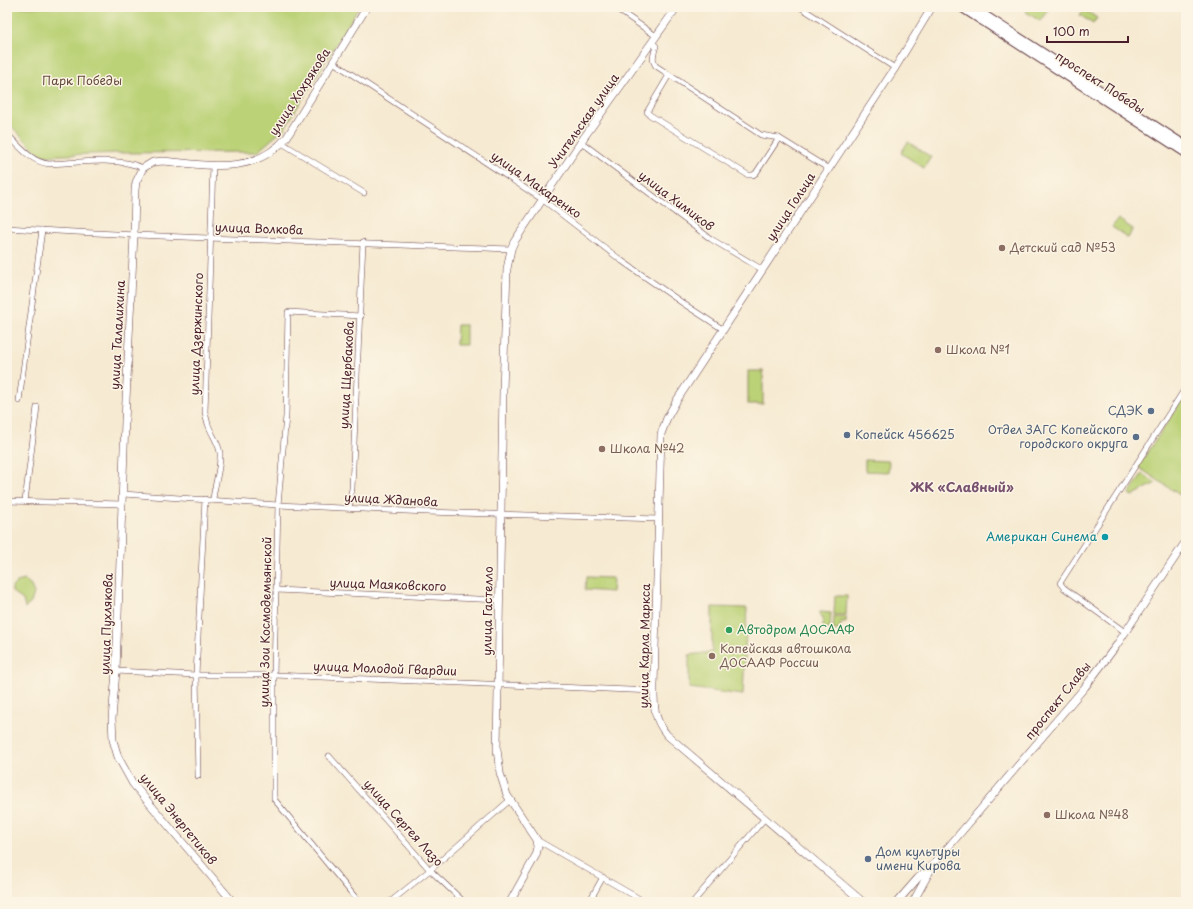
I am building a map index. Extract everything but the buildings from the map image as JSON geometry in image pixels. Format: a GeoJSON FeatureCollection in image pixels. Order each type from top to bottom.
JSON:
{"type":"FeatureCollection","features":[{"type":"Feature","properties":{"kind":"main road","name":"проспект Победы"},"geometry":{"type":"LineString","coordinates":[[961,7],[1186,153]]}},
{"type":"Feature","properties":{"kind":"main road","name":"проспект Победы"},"geometry":{"type":"LineString","coordinates":[[972,7],[1186,146]]}},
{"type":"Feature","properties":{"kind":"street","name":"улица Хохрякова"},"geometry":{"type":"LineString","coordinates":[[143,168],[154,162],[232,165],[258,160],[270,153],[282,143],[291,131],[366,7]]}},
{"type":"Feature","properties":{"kind":"street"},"geometry":{"type":"LineString","coordinates":[[614,7],[656,36]]}},
{"type":"Feature","properties":{"kind":"street","name":"Учительская улица"},"geometry":{"type":"LineString","coordinates":[[511,249],[581,142],[677,7]]}},
{"type":"Feature","properties":{"kind":"street"},"geometry":{"type":"LineString","coordinates":[[800,7],[895,68]]}},
{"type":"Feature","properties":{"kind":"street","name":"улица Гольца"},"geometry":{"type":"LineString","coordinates":[[666,418],[895,68],[932,7]]}},
{"type":"Feature","properties":{"kind":"street"},"geometry":{"type":"LineString","coordinates":[[652,42],[656,46],[653,63],[656,66],[761,134],[779,138],[829,169]]}},
{"type":"Feature","properties":{"kind":"street","name":"улица Макаренко"},"geometry":{"type":"LineString","coordinates":[[333,62],[543,200],[622,261],[724,330]]}},
{"type":"Feature","properties":{"kind":"street"},"geometry":{"type":"LineString","coordinates":[[669,75],[647,112],[748,175],[753,175],[756,173],[779,138]]}},
{"type":"Feature","properties":{"kind":"street"},"geometry":{"type":"LineString","coordinates":[[7,134],[34,160],[41,163],[112,162],[129,163],[143,168]]}},
{"type":"Feature","properties":{"kind":"street","name":"улица Химиков"},"geometry":{"type":"LineString","coordinates":[[581,142],[711,239],[763,270]]}},
{"type":"Feature","properties":{"kind":"street"},"geometry":{"type":"LineString","coordinates":[[282,143],[364,193]]}},
{"type":"Feature","properties":{"kind":"street","name":"улица Дзержинского"},"geometry":{"type":"LineString","coordinates":[[213,165],[205,412],[208,425],[219,449],[220,455],[213,500]]}},
{"type":"Feature","properties":{"kind":"street","name":"улица Талалихина"},"geometry":{"type":"LineString","coordinates":[[123,504],[126,390],[135,190],[136,182],[143,168]]}},
{"type":"Feature","properties":{"kind":"street","name":"улица Волкова"},"geometry":{"type":"LineString","coordinates":[[7,228],[210,238],[363,242],[511,249]]}},
{"type":"Feature","properties":{"kind":"street"},"geometry":{"type":"LineString","coordinates":[[19,401],[42,230]]}},
{"type":"Feature","properties":{"kind":"street","name":"улица Щербакова"},"geometry":{"type":"LineString","coordinates":[[348,508],[352,488],[363,242]]}},
{"type":"Feature","properties":{"kind":"street","name":"улица Гастелло"},"geometry":{"type":"LineString","coordinates":[[511,249],[507,269],[503,391],[497,749],[500,773],[503,786],[510,800],[537,840],[645,902]]}},
{"type":"Feature","properties":{"kind":"street","name":"улица Зои Космодемьянской"},"geometry":{"type":"LineString","coordinates":[[359,902],[274,799],[274,675],[278,505],[286,416],[288,312],[360,316]]}},
{"type":"Feature","properties":{"kind":"street"},"geometry":{"type":"LineString","coordinates":[[1125,632],[1064,588],[1060,583],[1186,387]]}},
{"type":"Feature","properties":{"kind":"street"},"geometry":{"type":"LineString","coordinates":[[25,502],[37,407]]}},
{"type":"Feature","properties":{"kind":"street","name":"улица Карла Маркса"},"geometry":{"type":"LineString","coordinates":[[666,418],[661,434],[654,691],[656,718],[660,727],[667,735],[863,902]]}},
{"type":"Feature","properties":{"kind":"street","name":"улица Жданова"},"geometry":{"type":"LineString","coordinates":[[123,494],[278,505],[659,519]]}},
{"type":"Feature","properties":{"kind":"street"},"geometry":{"type":"LineString","coordinates":[[198,776],[196,675],[205,499]]}},
{"type":"Feature","properties":{"kind":"street"},"geometry":{"type":"LineString","coordinates":[[7,501],[123,504]]}},
{"type":"Feature","properties":{"kind":"street","name":"улица Пухлякова"},"geometry":{"type":"LineString","coordinates":[[114,744],[112,719],[116,671],[123,504]]}},
{"type":"Feature","properties":{"kind":"street","name":"проспект Славы"},"geometry":{"type":"LineString","coordinates":[[896,902],[918,878],[933,865],[1085,687],[1125,632],[1186,541]]}},
{"type":"Feature","properties":{"kind":"street","name":"улица Маяковского"},"geometry":{"type":"LineString","coordinates":[[276,590],[500,600]]}},
{"type":"Feature","properties":{"kind":"street","name":"улица Молодой Гвардии"},"geometry":{"type":"LineString","coordinates":[[116,671],[196,675],[274,675],[654,691]]}},
{"type":"Feature","properties":{"kind":"street","name":"улица Энергетиков"},"geometry":{"type":"LineString","coordinates":[[114,744],[125,770],[133,784],[233,902]]}},
{"type":"Feature","properties":{"kind":"street","name":"улица Сергея Лазо"},"geometry":{"type":"LineString","coordinates":[[329,756],[430,870],[464,902]]}},
{"type":"Feature","properties":{"kind":"street"},"geometry":{"type":"LineString","coordinates":[[390,902],[430,870],[510,800]]}},
{"type":"Feature","properties":{"kind":"street"},"geometry":{"type":"LineString","coordinates":[[693,902],[764,818]]}},
{"type":"Feature","properties":{"kind":"street"},"geometry":{"type":"LineString","coordinates":[[510,902],[536,855],[538,848],[537,840]]}},
{"type":"Feature","properties":{"kind":"street","name":"проспект Славы"},"geometry":{"type":"LineString","coordinates":[[917,901],[933,865]]}},
{"type":"Feature","properties":{"kind":"street"},"geometry":{"type":"LineString","coordinates":[[589,902],[603,877]]}},
{"type":"Feature","properties":{"kind":"street"},"geometry":{"type":"LineString","coordinates":[[906,891],[917,901]]}},
{"type":"Feature","properties":{"kind":"green space","name":"Парк Победы"},"geometry":{"type":"Polygon","coordinates":[[[7,7],[359,7],[284,129],[257,152],[116,153],[41,156],[7,122],[7,7]]]}},
{"type":"Feature","properties":{"kind":"green space"},"geometry":{"type":"Polygon","coordinates":[[[1029,7],[1050,7],[1040,21],[1026,12],[1029,7]]]}},
{"type":"Feature","properties":{"kind":"green space"},"geometry":{"type":"Polygon","coordinates":[[[1084,9],[1097,18],[1093,24],[1080,15],[1084,9]]]}},
{"type":"Feature","properties":{"kind":"green space"},"geometry":{"type":"Polygon","coordinates":[[[908,142],[931,157],[924,168],[901,153],[908,142]]]}},
{"type":"Feature","properties":{"kind":"green space"},"geometry":{"type":"Polygon","coordinates":[[[1118,219],[1133,229],[1128,238],[1112,227],[1118,219]]]}},
{"type":"Feature","properties":{"kind":"green space"},"geometry":{"type":"Polygon","coordinates":[[[457,325],[466,325],[466,345],[456,345],[457,325]]]}},
{"type":"Feature","properties":{"kind":"green space"},"geometry":{"type":"Polygon","coordinates":[[[748,371],[763,371],[763,404],[748,404],[748,371]]]}},
{"type":"Feature","properties":{"kind":"green space"},"geometry":{"type":"Polygon","coordinates":[[[1186,394],[1186,499],[1138,467],[1186,394]]]}},
{"type":"Feature","properties":{"kind":"green space"},"geometry":{"type":"Polygon","coordinates":[[[865,460],[889,461],[888,472],[865,471],[865,460]]]}},
{"type":"Feature","properties":{"kind":"green space"},"geometry":{"type":"Polygon","coordinates":[[[1142,474],[1156,483],[1132,496],[1129,494],[1142,474]]]}},
{"type":"Feature","properties":{"kind":"green space"},"geometry":{"type":"Polygon","coordinates":[[[586,577],[613,578],[612,592],[585,590],[586,577]]]}},
{"type":"Feature","properties":{"kind":"green space"},"geometry":{"type":"Polygon","coordinates":[[[25,580],[30,584],[34,593],[31,603],[25,608],[23,600],[12,592],[12,587],[17,582],[25,580]]]}},
{"type":"Feature","properties":{"kind":"green space"},"geometry":{"type":"Polygon","coordinates":[[[835,596],[847,596],[846,615],[834,615],[835,596]]]}},
{"type":"Feature","properties":{"kind":"green space","name":"Автодром ДОСААФ"},"geometry":{"type":"Polygon","coordinates":[[[712,607],[747,608],[743,695],[689,688],[689,655],[712,652],[712,607]]]}},
{"type":"Feature","properties":{"kind":"green space"},"geometry":{"type":"Polygon","coordinates":[[[820,612],[831,613],[830,629],[823,628],[823,618],[820,617],[820,612]]]}},
{"type":"Feature","properties":{"kind":"green space"},"geometry":{"type":"Polygon","coordinates":[[[834,617],[846,617],[846,622],[841,622],[840,630],[833,630],[834,617]]]}},
{"type":"Feature","properties":{"kind":"place","name":"Детский сад №53"},"geometry":{"type":"Point","coordinates":[1002,248]}},
{"type":"Feature","properties":{"kind":"place","name":"Школа №1"},"geometry":{"type":"Point","coordinates":[938,350]}},
{"type":"Feature","properties":{"kind":"place","name":"СДЭК"},"geometry":{"type":"Point","coordinates":[1151,411]}},
{"type":"Feature","properties":{"kind":"place","name":"Копейск 456625"},"geometry":{"type":"Point","coordinates":[847,435]}},
{"type":"Feature","properties":{"kind":"place","name":"Отдел ЗАГС Копейского городского округа"},"geometry":{"type":"Point","coordinates":[1136,437]}},
{"type":"Feature","properties":{"kind":"place","name":"Школа №42"},"geometry":{"type":"Point","coordinates":[602,449]}},
{"type":"Feature","properties":{"kind":"place","name":"Американ Синема"},"geometry":{"type":"Point","coordinates":[1105,537]}},
{"type":"Feature","properties":{"kind":"place","name":"Автодром ДОСААФ"},"geometry":{"type":"Point","coordinates":[729,630]}},
{"type":"Feature","properties":{"kind":"place","name":"Копейская автошкола ДОСААФ России"},"geometry":{"type":"Point","coordinates":[712,656]}},
{"type":"Feature","properties":{"kind":"place","name":"Школа №48"},"geometry":{"type":"Point","coordinates":[1047,815]}},
{"type":"Feature","properties":{"kind":"place","name":"Дом культуры имени Кирова"},"geometry":{"type":"Point","coordinates":[868,859]}},
{"type":"Feature","properties":{"kind":"district","name":"ЖК «Славный»"},"geometry":{"type":"Point","coordinates":[962,487]}}]}
